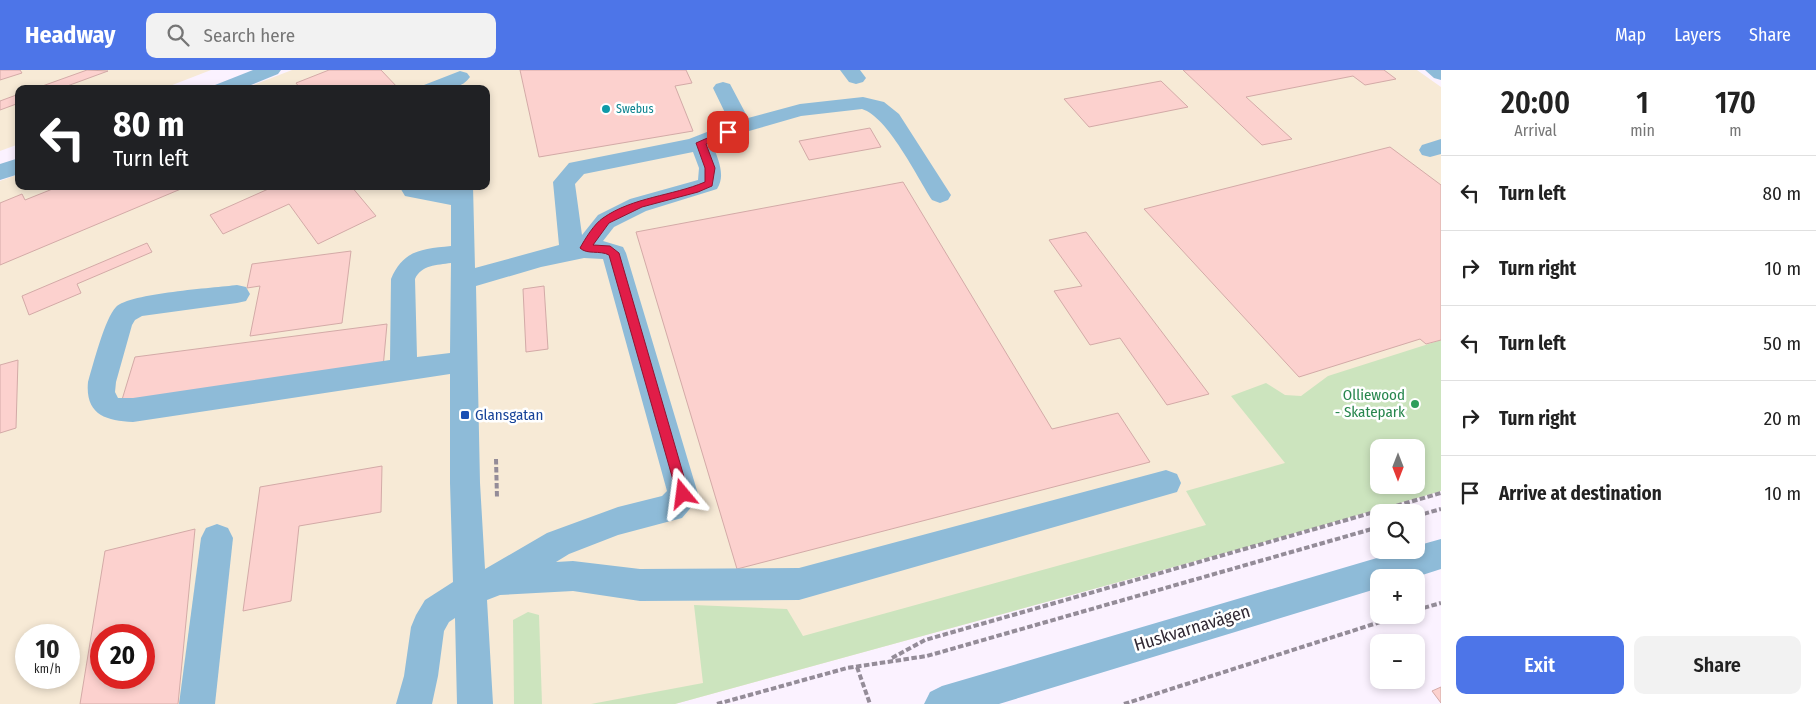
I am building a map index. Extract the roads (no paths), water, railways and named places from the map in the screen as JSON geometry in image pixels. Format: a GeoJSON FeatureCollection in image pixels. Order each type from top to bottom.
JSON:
{"type":"FeatureCollection","features":[{"type":"Feature","properties":{"kind":"street"},"geometry":{"type":"LineString","coordinates":[[233,85],[272,70]]}},
{"type":"Feature","properties":{"kind":"street"},"geometry":{"type":"LineString","coordinates":[[1435,70],[1441,74]]}},
{"type":"Feature","properties":{"kind":"street"},"geometry":{"type":"LineString","coordinates":[[443,85],[460,79]]}},
{"type":"Feature","properties":{"kind":"street"},"geometry":{"type":"LineString","coordinates":[[723,88],[742,126]]}},
{"type":"Feature","properties":{"kind":"street"},"geometry":{"type":"LineString","coordinates":[[578,250],[564,182],[577,168],[701,143],[742,126],[800,110],[863,104],[877,107],[892,118],[940,195]]}},
{"type":"Feature","properties":{"kind":"street"},"geometry":{"type":"LineString","coordinates":[[578,250],[606,220],[638,205],[709,184],[710,168],[701,143]]}},
{"type":"Feature","properties":{"kind":"street"},"geometry":{"type":"LineString","coordinates":[[0,173],[15,167]]}},
{"type":"Feature","properties":{"kind":"street"},"geometry":{"type":"LineString","coordinates":[[413,190],[462,193],[465,362],[464,483],[475,704]]}},
{"type":"Feature","properties":{"kind":"street"},"geometry":{"type":"LineString","coordinates":[[404,368],[403,279],[412,263],[424,259],[464,267],[578,250],[606,248],[614,253],[683,494],[671,508],[618,521],[558,543],[500,580],[469,590],[437,610],[428,627],[417,697],[414,704]]}},
{"type":"Feature","properties":{"kind":"street"},"geometry":{"type":"LineString","coordinates":[[237,294],[140,307],[126,313],[100,389],[103,402],[111,409],[120,411],[133,410],[404,368],[465,362]]}},
{"type":"Feature","properties":{"kind":"street"},"geometry":{"type":"LineString","coordinates":[[500,580],[573,576],[640,585],[799,584],[1166,483]]}},
{"type":"Feature","properties":{"kind":"street"},"geometry":{"type":"LineString","coordinates":[[197,704],[217,538]]}},
{"type":"Feature","properties":{"kind":"street","name":"Huskvarnavägen"},"geometry":{"type":"LineString","coordinates":[[961,701],[1441,554]]}},
{"type":"Feature","properties":{"kind":"place","name":"Swebus"},"geometry":{"type":"Point","coordinates":[606,109]}},
{"type":"Feature","properties":{"kind":"place","name":"Olliewood - Skatepark"},"geometry":{"type":"Point","coordinates":[1415,404]}},
{"type":"Feature","properties":{"kind":"place","name":"Glansgatan"},"geometry":{"type":"Point","coordinates":[465,415]}}]}
